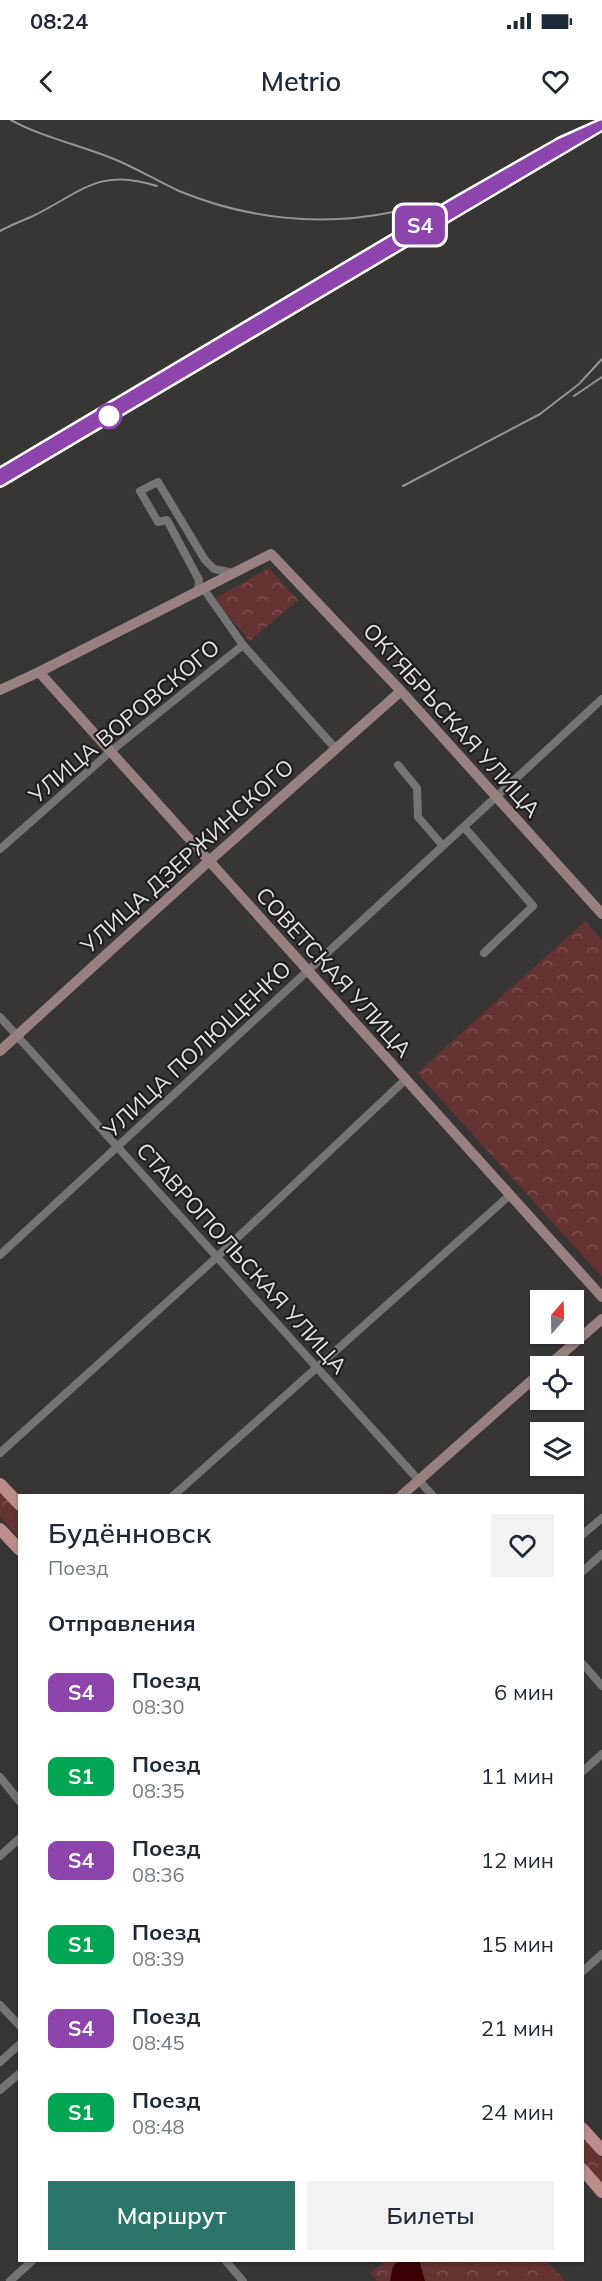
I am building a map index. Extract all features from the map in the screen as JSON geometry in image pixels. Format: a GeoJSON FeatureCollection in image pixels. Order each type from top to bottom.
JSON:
{"type":"FeatureCollection","features":[{"type":"Feature","properties":{"kind":"main road"},"geometry":{"type":"LineString","coordinates":[[0,1484],[18,1503]]}},
{"type":"Feature","properties":{"kind":"main road"},"geometry":{"type":"LineString","coordinates":[[0,1529],[18,1548]]}},
{"type":"Feature","properties":{"kind":"main road"},"geometry":{"type":"LineString","coordinates":[[584,2130],[602,2150]]}},
{"type":"Feature","properties":{"kind":"main road"},"geometry":{"type":"LineString","coordinates":[[584,2171],[602,2192]]}},
{"type":"Feature","properties":{"kind":"street"},"geometry":{"type":"LineString","coordinates":[[234,573],[214,569],[205,560],[158,482],[140,491],[158,522],[167,520],[199,580],[201,590],[243,645],[335,748]]}},
{"type":"Feature","properties":{"kind":"street","name":"ОКТЯБРЬСКАЯ УЛИЦА"},"geometry":{"type":"LineString","coordinates":[[234,573],[271,554],[401,691],[601,910]]}},
{"type":"Feature","properties":{"kind":"street"},"geometry":{"type":"LineString","coordinates":[[0,695],[234,573]]}},
{"type":"Feature","properties":{"kind":"street","name":"УЛИЦА ВОРОВСКОГО"},"geometry":{"type":"LineString","coordinates":[[0,849],[110,752],[243,645]]}},
{"type":"Feature","properties":{"kind":"street"},"geometry":{"type":"LineString","coordinates":[[0,690],[40,674]]}},
{"type":"Feature","properties":{"kind":"street","name":"СОВЕТСКАЯ УЛИЦА"},"geometry":{"type":"LineString","coordinates":[[40,674],[602,1297]]}},
{"type":"Feature","properties":{"kind":"street","name":"УЛИЦА ДЗЕРЖИНСКОГО"},"geometry":{"type":"LineString","coordinates":[[0,1051],[401,691]]}},
{"type":"Feature","properties":{"kind":"street","name":"УЛИЦА ПОЛЮЩЕНКО"},"geometry":{"type":"LineString","coordinates":[[0,1255],[602,699]]}},
{"type":"Feature","properties":{"kind":"street"},"geometry":{"type":"LineString","coordinates":[[398,765],[417,788],[418,817],[443,846]]}},
{"type":"Feature","properties":{"kind":"street"},"geometry":{"type":"LineString","coordinates":[[464,827],[533,906],[484,953]]}},
{"type":"Feature","properties":{"kind":"street","name":"СТАВРОПОЛЬСКАЯ УЛИЦА"},"geometry":{"type":"LineString","coordinates":[[0,1017],[431,1494]]}},
{"type":"Feature","properties":{"kind":"street"},"geometry":{"type":"LineString","coordinates":[[0,1452],[217,1257],[405,1080]]}},
{"type":"Feature","properties":{"kind":"street"},"geometry":{"type":"LineString","coordinates":[[175,1494],[510,1195]]}},
{"type":"Feature","properties":{"kind":"street"},"geometry":{"type":"LineString","coordinates":[[559,1356],[602,1319]]}},
{"type":"Feature","properties":{"kind":"street"},"geometry":{"type":"LineString","coordinates":[[402,1494],[530,1382]]}},
{"type":"Feature","properties":{"kind":"street"},"geometry":{"type":"LineString","coordinates":[[584,1534],[602,1518]]}},
{"type":"Feature","properties":{"kind":"street"},"geometry":{"type":"LineString","coordinates":[[584,1570],[602,1554]]}},
{"type":"Feature","properties":{"kind":"street"},"geometry":{"type":"LineString","coordinates":[[584,1665],[602,1686]]}},
{"type":"Feature","properties":{"kind":"street"},"geometry":{"type":"LineString","coordinates":[[584,1770],[602,1755]]}},
{"type":"Feature","properties":{"kind":"street"},"geometry":{"type":"LineString","coordinates":[[0,1777],[18,1800]]}},
{"type":"Feature","properties":{"kind":"street"},"geometry":{"type":"LineString","coordinates":[[0,1856],[18,1840]]}},
{"type":"Feature","properties":{"kind":"street"},"geometry":{"type":"LineString","coordinates":[[584,1970],[602,1954]]}},
{"type":"Feature","properties":{"kind":"street"},"geometry":{"type":"LineString","coordinates":[[0,2005],[18,2024]]}},
{"type":"Feature","properties":{"kind":"street"},"geometry":{"type":"LineString","coordinates":[[0,2062],[18,2046]]}},
{"type":"Feature","properties":{"kind":"street"},"geometry":{"type":"LineString","coordinates":[[0,2090],[18,2075]]}},
{"type":"Feature","properties":{"kind":"street"},"geometry":{"type":"LineString","coordinates":[[10,2281],[31,2262]]}},
{"type":"Feature","properties":{"kind":"street"},"geometry":{"type":"LineString","coordinates":[[226,2262],[238,2279]]}},
{"type":"Feature","properties":{"kind":"green space"},"geometry":{"type":"Polygon","coordinates":[[[269,568],[298,600],[250,641],[214,599],[269,568]]]}},
{"type":"Feature","properties":{"kind":"green space"},"geometry":{"type":"Polygon","coordinates":[[[585,921],[602,940],[602,1277],[417,1073],[585,921]]]}},
{"type":"Feature","properties":{"kind":"green space"},"geometry":{"type":"Polygon","coordinates":[[[0,1492],[18,1513],[18,1537],[0,1517],[0,1492]]]}},
{"type":"Feature","properties":{"kind":"green space"},"geometry":{"type":"Polygon","coordinates":[[[584,2139],[602,2159],[602,2185],[584,2164],[584,2139]]]}},
{"type":"Feature","properties":{"kind":"green space"},"geometry":{"type":"Polygon","coordinates":[[[384,2262],[548,2262],[565,2281],[377,2281],[370,2273],[384,2262]]]}},
{"type":"Feature","properties":{"kind":"shaded area"},"geometry":{"type":"Polygon","coordinates":[[[398,2262],[421,2262],[425,2281],[390,2281],[393,2266],[398,2262]]]}},
{"type":"Feature","properties":{"kind":"railway"},"geometry":{"type":"LineString","coordinates":[[11,120],[36,132],[114,159],[179,191],[231,208],[284,218],[312,219],[366,217],[393,212]]}},
{"type":"Feature","properties":{"kind":"railway"},"geometry":{"type":"LineString","coordinates":[[0,481],[602,124]]}},
{"type":"Feature","properties":{"kind":"railway"},"geometry":{"type":"LineString","coordinates":[[0,231],[78,191],[105,181],[120,179],[157,186]]}},
{"type":"Feature","properties":{"kind":"railway"},"geometry":{"type":"LineString","coordinates":[[403,486],[540,414],[579,384],[602,359]]}},
{"type":"Feature","properties":{"kind":"railway"},"geometry":{"type":"LineString","coordinates":[[574,396],[602,377]]}},
{"type":"Feature","properties":{"kind":"train","name":"S4"},"geometry":{"type":"LineString","coordinates":[[0,474],[459,201],[561,143],[601,125],[0,481]]}}]}
